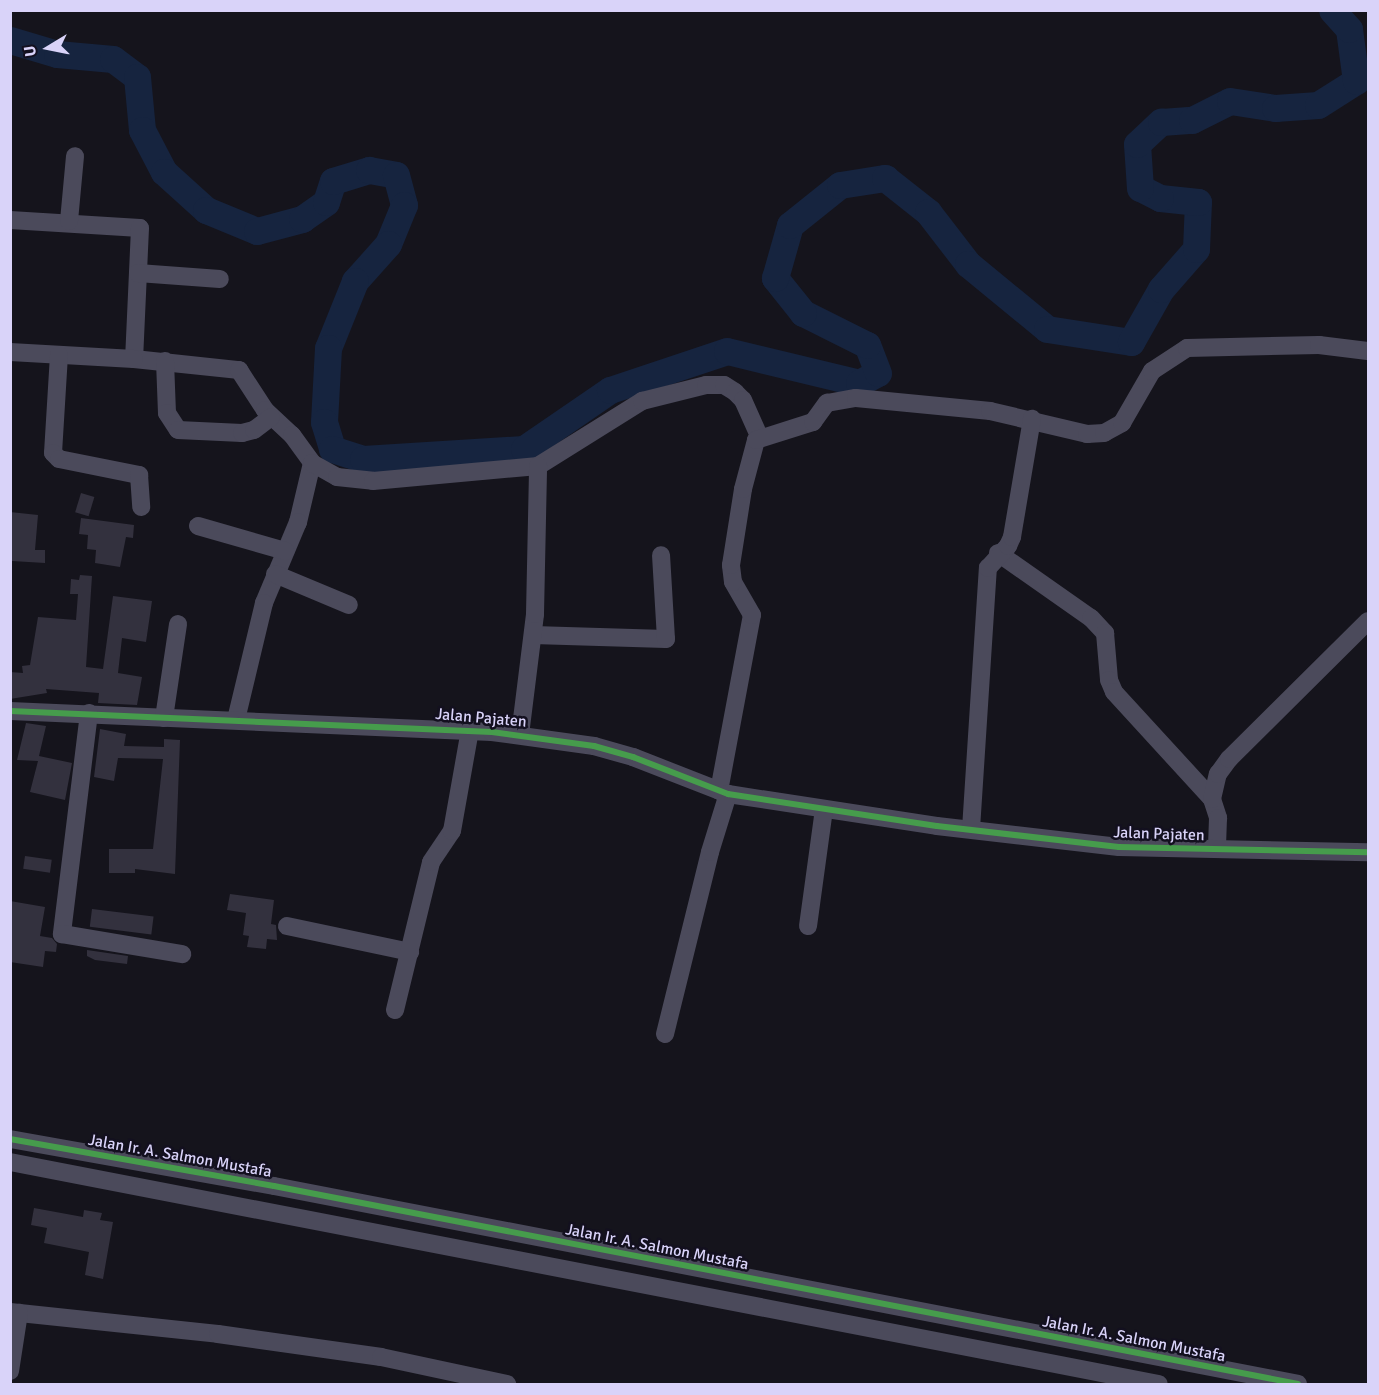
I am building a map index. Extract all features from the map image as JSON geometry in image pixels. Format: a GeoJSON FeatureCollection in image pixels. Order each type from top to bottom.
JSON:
{"type":"FeatureCollection","features":[{"type":"Feature","properties":{"kind":"street"},"geometry":{"type":"LineString","coordinates":[[69,221],[75,156]]}},
{"type":"Feature","properties":{"kind":"street"},"geometry":{"type":"LineString","coordinates":[[10,220],[69,221],[140,228],[134,359]]}},
{"type":"Feature","properties":{"kind":"street"},"geometry":{"type":"LineString","coordinates":[[138,273],[220,279]]}},
{"type":"Feature","properties":{"kind":"street"},"geometry":{"type":"LineString","coordinates":[[665,1034],[724,793],[752,615],[734,582],[731,565],[753,443],[760,438],[805,424],[827,403],[856,398],[1032,419],[1087,434],[1104,433],[1122,423],[1152,371],[1187,348],[1319,345],[1368,351]]}},
{"type":"Feature","properties":{"kind":"street"},"geometry":{"type":"LineString","coordinates":[[10,352],[165,361],[239,370],[272,417],[292,435],[312,463],[337,477],[373,481],[538,466],[642,401],[706,385],[724,386],[735,392],[743,400],[760,438]]}},
{"type":"Feature","properties":{"kind":"street"},"geometry":{"type":"LineString","coordinates":[[59,355],[53,453],[58,459],[140,474],[141,507]]}},
{"type":"Feature","properties":{"kind":"street"},"geometry":{"type":"LineString","coordinates":[[165,361],[166,413],[178,430],[242,433],[254,430],[272,417]]}},
{"type":"Feature","properties":{"kind":"street"},"geometry":{"type":"LineString","coordinates":[[971,829],[985,646],[985,593],[988,568],[998,553],[1008,546],[1012,537],[1032,419]]}},
{"type":"Feature","properties":{"kind":"street"},"geometry":{"type":"LineString","coordinates":[[236,720],[255,634],[275,574],[298,522],[312,463]]}},
{"type":"Feature","properties":{"kind":"street"},"geometry":{"type":"LineString","coordinates":[[520,735],[539,552],[538,466]]}},
{"type":"Feature","properties":{"kind":"street"},"geometry":{"type":"LineString","coordinates":[[198,526],[285,551]]}},
{"type":"Feature","properties":{"kind":"street"},"geometry":{"type":"LineString","coordinates":[[998,553],[1091,618],[1104,633],[1109,680],[1114,692],[1212,799],[1218,818],[1217,849]]}},
{"type":"Feature","properties":{"kind":"street"},"geometry":{"type":"LineString","coordinates":[[532,635],[666,639],[661,555]]}},
{"type":"Feature","properties":{"kind":"street"},"geometry":{"type":"LineString","coordinates":[[275,574],[349,605]]}},
{"type":"Feature","properties":{"kind":"street"},"geometry":{"type":"LineString","coordinates":[[1212,799],[1218,774],[1229,759],[1368,621]]}},
{"type":"Feature","properties":{"kind":"street"},"geometry":{"type":"LineString","coordinates":[[164,718],[178,624]]}},
{"type":"Feature","properties":{"kind":"street","name":"Jalan Pajaten"},"geometry":{"type":"LineString","coordinates":[[10,711],[470,730],[520,735],[633,757],[724,793],[944,826],[1074,843],[1368,852]]}},
{"type":"Feature","properties":{"kind":"street"},"geometry":{"type":"LineString","coordinates":[[89,714],[62,934],[182,954]]}},
{"type":"Feature","properties":{"kind":"street"},"geometry":{"type":"LineString","coordinates":[[395,1010],[431,862],[452,831],[470,730]]}},
{"type":"Feature","properties":{"kind":"street"},"geometry":{"type":"LineString","coordinates":[[808,926],[824,809]]}},
{"type":"Feature","properties":{"kind":"street"},"geometry":{"type":"LineString","coordinates":[[287,926],[410,952]]}},
{"type":"Feature","properties":{"kind":"street","name":"Jalan Ir. A. Salmon Mustafa"},"geometry":{"type":"LineString","coordinates":[[10,1139],[1298,1384]]}},
{"type":"Feature","properties":{"kind":"street"},"geometry":{"type":"LineString","coordinates":[[74,1173],[78,1151]]}},
{"type":"Feature","properties":{"kind":"street"},"geometry":{"type":"LineString","coordinates":[[10,1162],[1160,1384]]}},
{"type":"Feature","properties":{"kind":"street"},"geometry":{"type":"LineString","coordinates":[[10,1371],[15,1312],[218,1334],[381,1357],[507,1384]]}},
{"type":"Feature","properties":{"kind":"building"},"geometry":{"type":"Polygon","coordinates":[[[81,493],[94,497],[89,516],[75,512],[81,493]]]}},
{"type":"Feature","properties":{"kind":"building"},"geometry":{"type":"Polygon","coordinates":[[[10,512],[38,515],[35,550],[45,550],[45,563],[12,561],[10,512]]]}},
{"type":"Feature","properties":{"kind":"building"},"geometry":{"type":"Polygon","coordinates":[[[81,518],[134,525],[133,538],[126,537],[120,567],[95,563],[96,550],[87,549],[88,535],[79,534],[81,518]]]}},
{"type":"Feature","properties":{"kind":"building"},"geometry":{"type":"Polygon","coordinates":[[[80,575],[92,576],[86,667],[103,669],[113,596],[152,601],[146,642],[122,638],[118,673],[142,677],[137,705],[98,703],[99,693],[46,689],[47,693],[10,699],[10,672],[23,673],[22,666],[30,665],[38,617],[76,620],[78,594],[70,594],[71,579],[79,580],[80,575]]]}},
{"type":"Feature","properties":{"kind":"building"},"geometry":{"type":"Polygon","coordinates":[[[26,723],[46,726],[39,756],[72,763],[65,800],[30,792],[38,761],[17,760],[26,723]]]}},
{"type":"Feature","properties":{"kind":"building"},"geometry":{"type":"Polygon","coordinates":[[[100,729],[126,734],[124,746],[164,747],[164,739],[180,740],[175,874],[135,869],[135,873],[109,873],[109,849],[153,849],[163,759],[118,758],[114,781],[94,777],[100,729]]]}},
{"type":"Feature","properties":{"kind":"building"},"geometry":{"type":"Polygon","coordinates":[[[25,856],[52,860],[50,873],[23,869],[25,856]]]}},
{"type":"Feature","properties":{"kind":"building"},"geometry":{"type":"Polygon","coordinates":[[[230,894],[274,900],[271,924],[276,925],[277,940],[267,939],[266,949],[247,947],[249,936],[243,935],[246,913],[227,910],[230,894]]]}},
{"type":"Feature","properties":{"kind":"building"},"geometry":{"type":"Polygon","coordinates":[[[10,901],[45,907],[40,936],[52,938],[57,944],[56,952],[45,951],[43,967],[10,962],[10,901]]]}},
{"type":"Feature","properties":{"kind":"building"},"geometry":{"type":"Polygon","coordinates":[[[92,909],[154,917],[151,934],[90,927],[92,909]]]}},
{"type":"Feature","properties":{"kind":"building"},"geometry":{"type":"Polygon","coordinates":[[[87,950],[128,956],[127,964],[95,960],[87,956],[87,950]]]}},
{"type":"Feature","properties":{"kind":"building"},"geometry":{"type":"Polygon","coordinates":[[[34,1208],[83,1217],[84,1210],[102,1213],[100,1220],[113,1222],[103,1279],[85,1275],[89,1252],[44,1243],[47,1228],[31,1225],[34,1208]]]}},
{"type":"Feature","properties":{"kind":"waterway"},"geometry":{"type":"LineString","coordinates":[[10,40],[57,54],[113,59],[137,77],[142,130],[164,172],[206,210],[257,231],[302,219],[326,202],[333,181],[369,170],[396,175],[404,205],[388,244],[355,281],[328,348],[324,422],[332,449],[363,459],[524,449],[610,390],[727,351],[859,383],[878,373],[867,345],[803,313],[775,278],[790,225],[840,185],[885,178],[928,212],[968,264],[1047,329],[1131,342],[1161,289],[1196,249],[1198,202],[1160,198],[1140,188],[1137,144],[1161,122],[1192,120],[1230,101],[1275,108],[1318,105],[1356,81],[1349,29],[1332,10]]}},
{"type":"Feature","properties":{"kind":"cycle path"},"geometry":{"type":"LineString","coordinates":[[10,711],[492,732],[594,746],[633,757],[728,794],[937,826],[1119,847],[1368,852]]}},
{"type":"Feature","properties":{"kind":"cycle path"},"geometry":{"type":"LineString","coordinates":[[10,1139],[274,1186],[1298,1384]]}}]}
